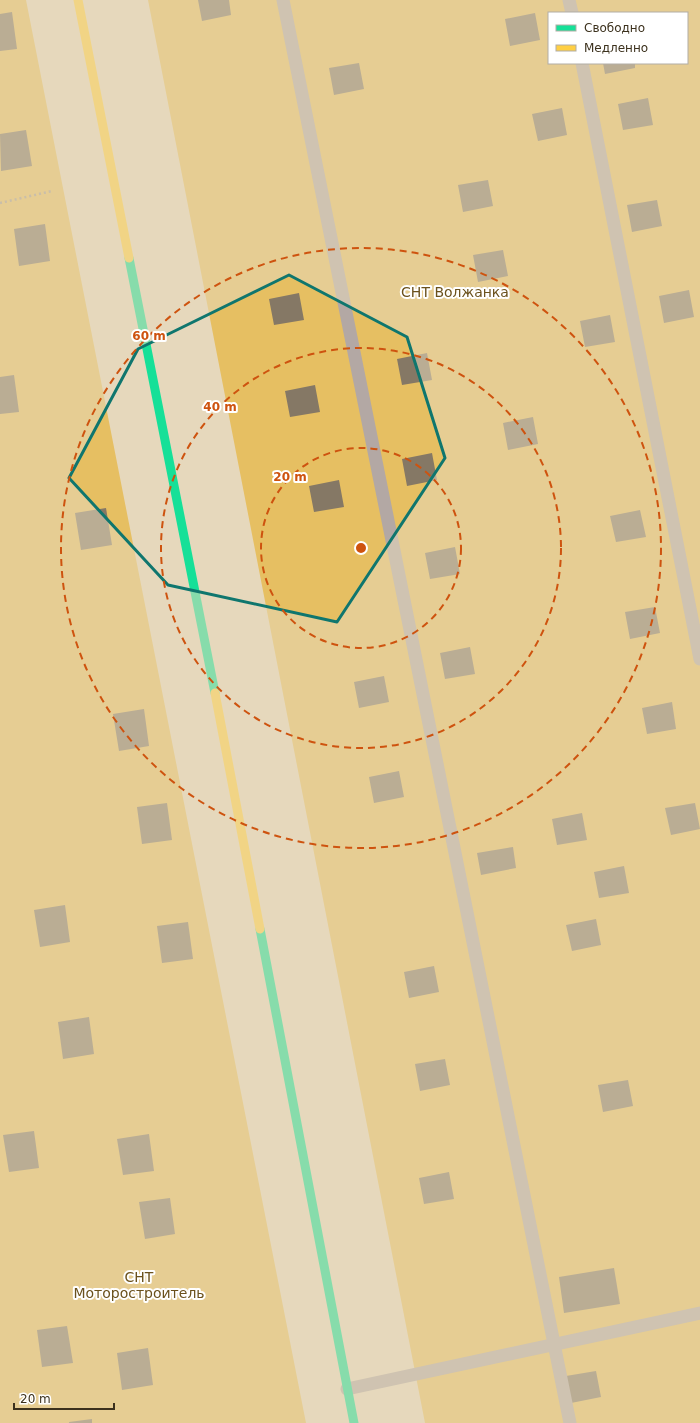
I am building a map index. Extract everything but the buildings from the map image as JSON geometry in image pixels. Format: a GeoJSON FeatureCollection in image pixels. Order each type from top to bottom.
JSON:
{"type":"FeatureCollection","features":[{"type":"Feature","properties":{"kind":"street"},"geometry":{"type":"LineString","coordinates":[[78,0],[200,616],[354,1423]]}},
{"type":"Feature","properties":{"kind":"lane"},"geometry":{"type":"LineString","coordinates":[[283,0],[570,1423]]}},
{"type":"Feature","properties":{"kind":"lane"},"geometry":{"type":"LineString","coordinates":[[569,0],[572,12]]}},
{"type":"Feature","properties":{"kind":"lane"},"geometry":{"type":"LineString","coordinates":[[582,64],[700,658]]}},
{"type":"Feature","properties":{"kind":"lane"},"geometry":{"type":"LineString","coordinates":[[347,1389],[700,1313]]}},
{"type":"Feature","properties":{"kind":"path"},"geometry":{"type":"LineString","coordinates":[[0,203],[52,191]]}},
{"type":"Feature","properties":{"kind":"highlighted area"},"geometry":{"type":"Polygon","coordinates":[[[289,275],[407,337],[445,458],[337,622],[168,585],[69,478],[138,349],[289,275]]]}},
{"type":"Feature","properties":{"kind":"green space","name":"СНТ Моторостроитель"},"geometry":{"type":"Polygon","coordinates":[[[0,0],[26,0],[306,1423],[0,1423],[0,0]]]}},
{"type":"Feature","properties":{"kind":"green space","name":"СНТ Волжанка"},"geometry":{"type":"Polygon","coordinates":[[[148,0],[700,0],[700,1423],[425,1423],[148,0]]]}},
{"type":"Feature","properties":{"kind":"traffic: fast"},"geometry":{"type":"LineString","coordinates":[[129,258],[215,693]]}},
{"type":"Feature","properties":{"kind":"traffic: fast"},"geometry":{"type":"LineString","coordinates":[[260,929],[354,1423]]}},
{"type":"Feature","properties":{"kind":"traffic: slow"},"geometry":{"type":"LineString","coordinates":[[78,0],[129,258]]}},
{"type":"Feature","properties":{"kind":"traffic: slow"},"geometry":{"type":"LineString","coordinates":[[215,693],[260,929]]}}]}
